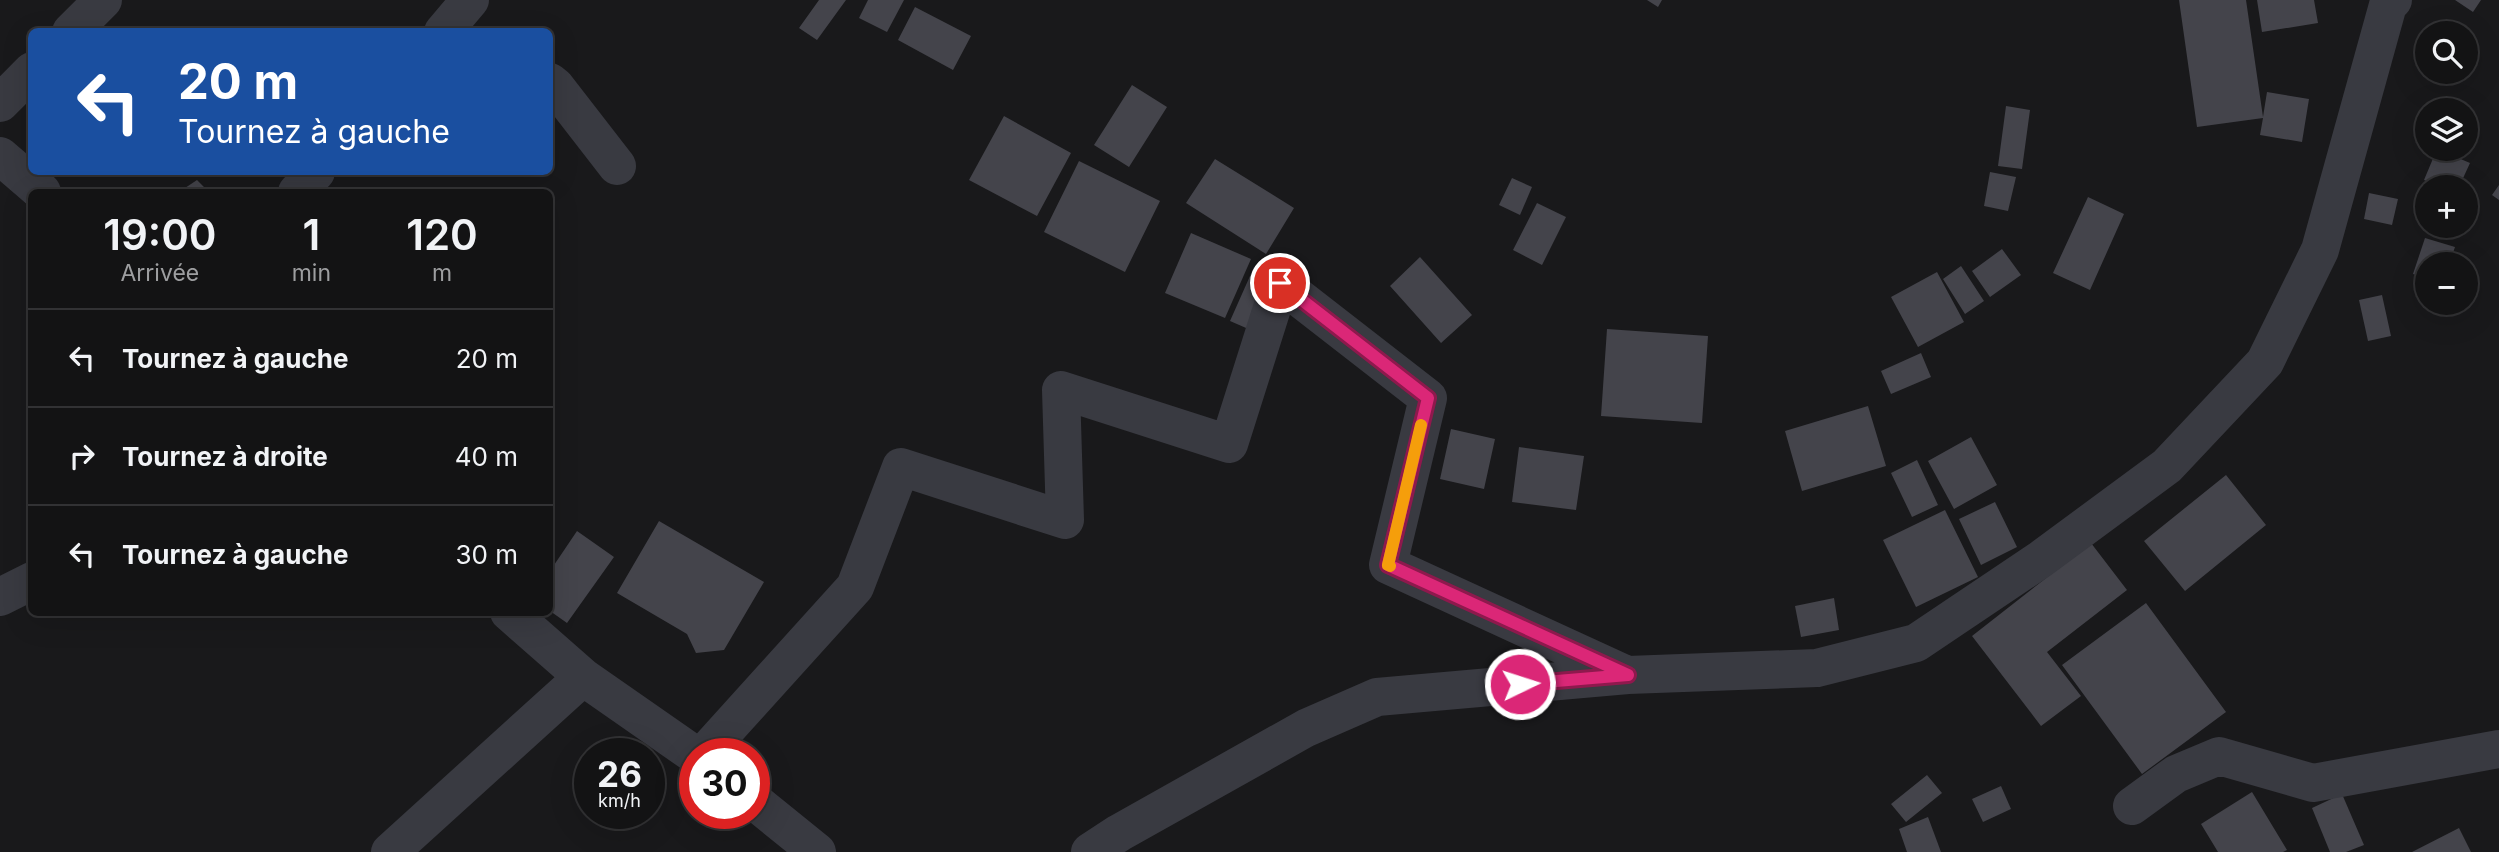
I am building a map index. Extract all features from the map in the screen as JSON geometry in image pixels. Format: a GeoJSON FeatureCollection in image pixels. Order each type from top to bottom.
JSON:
{"type":"FeatureCollection","features":[{"type":"Feature","properties":{"kind":"street"},"geometry":{"type":"LineString","coordinates":[[75,28],[103,0]]}},
{"type":"Feature","properties":{"kind":"street"},"geometry":{"type":"LineString","coordinates":[[1090,852],[1306,728],[1377,697],[1628,675],[1816,668],[1916,643],[2041,559],[2167,466],[2265,362],[2320,250],[2390,2]]}},
{"type":"Feature","properties":{"kind":"street"},"geometry":{"type":"LineString","coordinates":[[0,103],[28,75]]}},
{"type":"Feature","properties":{"kind":"street"},"geometry":{"type":"LineString","coordinates":[[553,84],[617,166]]}},
{"type":"Feature","properties":{"kind":"street"},"geometry":{"type":"LineString","coordinates":[[0,156],[38,189]]}},
{"type":"Feature","properties":{"kind":"street"},"geometry":{"type":"LineString","coordinates":[[300,189],[313,175]]}},
{"type":"Feature","properties":{"kind":"street"},"geometry":{"type":"LineString","coordinates":[[718,738],[855,586],[901,467],[1065,520],[1061,390],[1229,444],[1280,283],[1428,398],[1388,565],[1628,675]]}},
{"type":"Feature","properties":{"kind":"street"},"geometry":{"type":"LineString","coordinates":[[0,597],[28,583]]}},
{"type":"Feature","properties":{"kind":"street"},"geometry":{"type":"LineString","coordinates":[[514,616],[583,677],[679,744]]}},
{"type":"Feature","properties":{"kind":"street"},"geometry":{"type":"LineString","coordinates":[[390,852],[583,677]]}},
{"type":"Feature","properties":{"kind":"street"},"geometry":{"type":"LineString","coordinates":[[2132,806],[2176,774],[2219,756],[2312,783],[2499,750]]}},
{"type":"Feature","properties":{"kind":"street"},"geometry":{"type":"LineString","coordinates":[[770,814],[817,852]]}},
{"type":"Feature","properties":{"kind":"building"},"geometry":{"type":"Polygon","coordinates":[[[819,0],[846,0],[817,40],[799,28],[819,0]]]}},
{"type":"Feature","properties":{"kind":"building"},"geometry":{"type":"Polygon","coordinates":[[[868,0],[904,0],[887,32],[859,18],[868,0]]]}},
{"type":"Feature","properties":{"kind":"building"},"geometry":{"type":"Polygon","coordinates":[[[1647,0],[1662,0],[1658,7],[1647,0]]]}},
{"type":"Feature","properties":{"kind":"building"},"geometry":{"type":"Polygon","coordinates":[[[2179,0],[2246,0],[2263,117],[2267,92],[2309,99],[2302,142],[2260,135],[2263,118],[2197,127],[2179,0]]]}},
{"type":"Feature","properties":{"kind":"building"},"geometry":{"type":"Polygon","coordinates":[[[2257,0],[2314,0],[2318,23],[2262,32],[2257,0]]]}},
{"type":"Feature","properties":{"kind":"building"},"geometry":{"type":"Polygon","coordinates":[[[2455,0],[2481,0],[2473,12],[2455,0]]]}},
{"type":"Feature","properties":{"kind":"building"},"geometry":{"type":"Polygon","coordinates":[[[915,7],[971,36],[953,70],[898,40],[915,7]]]}},
{"type":"Feature","properties":{"kind":"building"},"geometry":{"type":"Polygon","coordinates":[[[1132,85],[1167,107],[1129,167],[1094,145],[1132,85]]]}},
{"type":"Feature","properties":{"kind":"building"},"geometry":{"type":"Polygon","coordinates":[[[2006,106],[2030,110],[2022,169],[1998,166],[2006,106]]]}},
{"type":"Feature","properties":{"kind":"building"},"geometry":{"type":"Polygon","coordinates":[[[1004,116],[1071,153],[1037,216],[969,180],[1004,116]]]}},
{"type":"Feature","properties":{"kind":"building"},"geometry":{"type":"Polygon","coordinates":[[[1215,159],[1294,208],[1266,254],[1186,203],[1215,159]]]}},
{"type":"Feature","properties":{"kind":"building"},"geometry":{"type":"Polygon","coordinates":[[[1079,161],[1160,201],[1125,272],[1044,232],[1079,161]]]}},
{"type":"Feature","properties":{"kind":"building"},"geometry":{"type":"Polygon","coordinates":[[[2432,161],[2470,163],[2464,175],[2426,175],[2432,161]]]}},
{"type":"Feature","properties":{"kind":"building"},"geometry":{"type":"Polygon","coordinates":[[[1990,172],[2016,177],[2008,211],[1984,206],[1990,172]]]}},
{"type":"Feature","properties":{"kind":"building"},"geometry":{"type":"Polygon","coordinates":[[[1512,178],[1532,187],[1520,215],[1499,205],[1512,178]]]}},
{"type":"Feature","properties":{"kind":"building"},"geometry":{"type":"Polygon","coordinates":[[[197,180],[206,189],[184,189],[197,180]]]}},
{"type":"Feature","properties":{"kind":"building"},"geometry":{"type":"Polygon","coordinates":[[[2499,185],[2499,200],[2492,195],[2499,185]]]}},
{"type":"Feature","properties":{"kind":"building"},"geometry":{"type":"Polygon","coordinates":[[[2369,193],[2398,199],[2392,225],[2364,219],[2369,193]]]}},
{"type":"Feature","properties":{"kind":"building"},"geometry":{"type":"Polygon","coordinates":[[[2088,197],[2124,214],[2090,290],[2053,273],[2088,197]]]}},
{"type":"Feature","properties":{"kind":"building"},"geometry":{"type":"Polygon","coordinates":[[[1537,203],[1566,217],[1542,265],[1513,250],[1537,203]]]}},
{"type":"Feature","properties":{"kind":"building"},"geometry":{"type":"Polygon","coordinates":[[[1191,233],[1251,259],[1225,318],[1165,293],[1191,233]]]}},
{"type":"Feature","properties":{"kind":"building"},"geometry":{"type":"Polygon","coordinates":[[[2425,238],[2455,247],[2453,252],[2420,252],[2425,238]]]}},
{"type":"Feature","properties":{"kind":"building"},"geometry":{"type":"Polygon","coordinates":[[[2002,249],[2021,275],[1990,297],[1972,271],[2002,249]]]}},
{"type":"Feature","properties":{"kind":"building"},"geometry":{"type":"Polygon","coordinates":[[[1420,257],[1472,315],[1441,343],[1390,286],[1420,257]]]}},
{"type":"Feature","properties":{"kind":"building"},"geometry":{"type":"Polygon","coordinates":[[[1961,266],[1984,301],[1965,314],[1943,279],[1961,266]]]}},
{"type":"Feature","properties":{"kind":"building"},"geometry":{"type":"Polygon","coordinates":[[[1254,267],[1277,276],[1253,331],[1230,321],[1254,267]]]}},
{"type":"Feature","properties":{"kind":"building"},"geometry":{"type":"Polygon","coordinates":[[[1937,272],[1964,322],[1918,347],[1891,297],[1937,272]]]}},
{"type":"Feature","properties":{"kind":"building"},"geometry":{"type":"Polygon","coordinates":[[[2382,295],[2391,336],[2368,341],[2359,300],[2382,295]]]}},
{"type":"Feature","properties":{"kind":"building"},"geometry":{"type":"Polygon","coordinates":[[[1607,329],[1708,336],[1702,423],[1601,416],[1607,329]]]}},
{"type":"Feature","properties":{"kind":"building"},"geometry":{"type":"Polygon","coordinates":[[[1921,353],[1931,377],[1891,394],[1881,371],[1921,353]]]}},
{"type":"Feature","properties":{"kind":"building"},"geometry":{"type":"Polygon","coordinates":[[[1868,406],[1886,466],[1802,491],[1785,431],[1868,406]]]}},
{"type":"Feature","properties":{"kind":"building"},"geometry":{"type":"Polygon","coordinates":[[[1451,429],[1495,439],[1484,489],[1440,479],[1451,429]]]}},
{"type":"Feature","properties":{"kind":"building"},"geometry":{"type":"Polygon","coordinates":[[[1971,437],[1997,485],[1954,509],[1928,461],[1971,437]]]}},
{"type":"Feature","properties":{"kind":"building"},"geometry":{"type":"Polygon","coordinates":[[[1519,447],[1584,456],[1576,510],[1512,502],[1519,447]]]}},
{"type":"Feature","properties":{"kind":"building"},"geometry":{"type":"Polygon","coordinates":[[[1917,460],[1938,505],[1912,517],[1891,473],[1917,460]]]}},
{"type":"Feature","properties":{"kind":"building"},"geometry":{"type":"Polygon","coordinates":[[[2226,475],[2266,525],[2185,591],[2144,541],[2226,475]]]}},
{"type":"Feature","properties":{"kind":"building"},"geometry":{"type":"Polygon","coordinates":[[[1995,502],[2017,547],[1981,565],[1959,519],[1995,502]]]}},
{"type":"Feature","properties":{"kind":"building"},"geometry":{"type":"Polygon","coordinates":[[[1945,510],[1978,577],[1916,607],[1883,540],[1945,510]]]}},
{"type":"Feature","properties":{"kind":"building"},"geometry":{"type":"Polygon","coordinates":[[[659,521],[764,582],[724,650],[696,653],[687,634],[617,593],[659,521]]]}},
{"type":"Feature","properties":{"kind":"building"},"geometry":{"type":"Polygon","coordinates":[[[577,531],[614,557],[567,623],[553,613],[553,567],[577,531]]]}},
{"type":"Feature","properties":{"kind":"building"},"geometry":{"type":"Polygon","coordinates":[[[2091,543],[2127,590],[2047,652],[2081,696],[2041,726],[1972,636],[2091,543]]]}},
{"type":"Feature","properties":{"kind":"building"},"geometry":{"type":"Polygon","coordinates":[[[1834,598],[1839,630],[1801,637],[1795,606],[1834,598]]]}},
{"type":"Feature","properties":{"kind":"building"},"geometry":{"type":"Polygon","coordinates":[[[2146,603],[2226,712],[2142,774],[2062,665],[2146,603]]]}},
{"type":"Feature","properties":{"kind":"building"},"geometry":{"type":"Polygon","coordinates":[[[1927,775],[1942,793],[1906,822],[1891,804],[1927,775]]]}},
{"type":"Feature","properties":{"kind":"building"},"geometry":{"type":"Polygon","coordinates":[[[2001,786],[2011,809],[1983,822],[1972,799],[2001,786]]]}},
{"type":"Feature","properties":{"kind":"building"},"geometry":{"type":"Polygon","coordinates":[[[2252,792],[2287,850],[2218,852],[2201,824],[2252,792]]]}},
{"type":"Feature","properties":{"kind":"building"},"geometry":{"type":"Polygon","coordinates":[[[2342,794],[2364,845],[2346,852],[2330,852],[2312,808],[2342,794]]]}},
{"type":"Feature","properties":{"kind":"building"},"geometry":{"type":"Polygon","coordinates":[[[1928,817],[1941,852],[1907,852],[1899,829],[1928,817]]]}},
{"type":"Feature","properties":{"kind":"building"},"geometry":{"type":"Polygon","coordinates":[[[2459,828],[2471,852],[2412,852],[2459,828]]]}},
{"type":"Feature","properties":{"kind":"slow traffic"},"geometry":{"type":"LineString","coordinates":[[1390,566],[1388,565],[1421,425]]}},
{"type":"Feature","properties":{"kind":"route"},"geometry":{"type":"LineString","coordinates":[[1280,283],[1428,398],[1388,565],[1628,675],[1520,684]]}}]}
